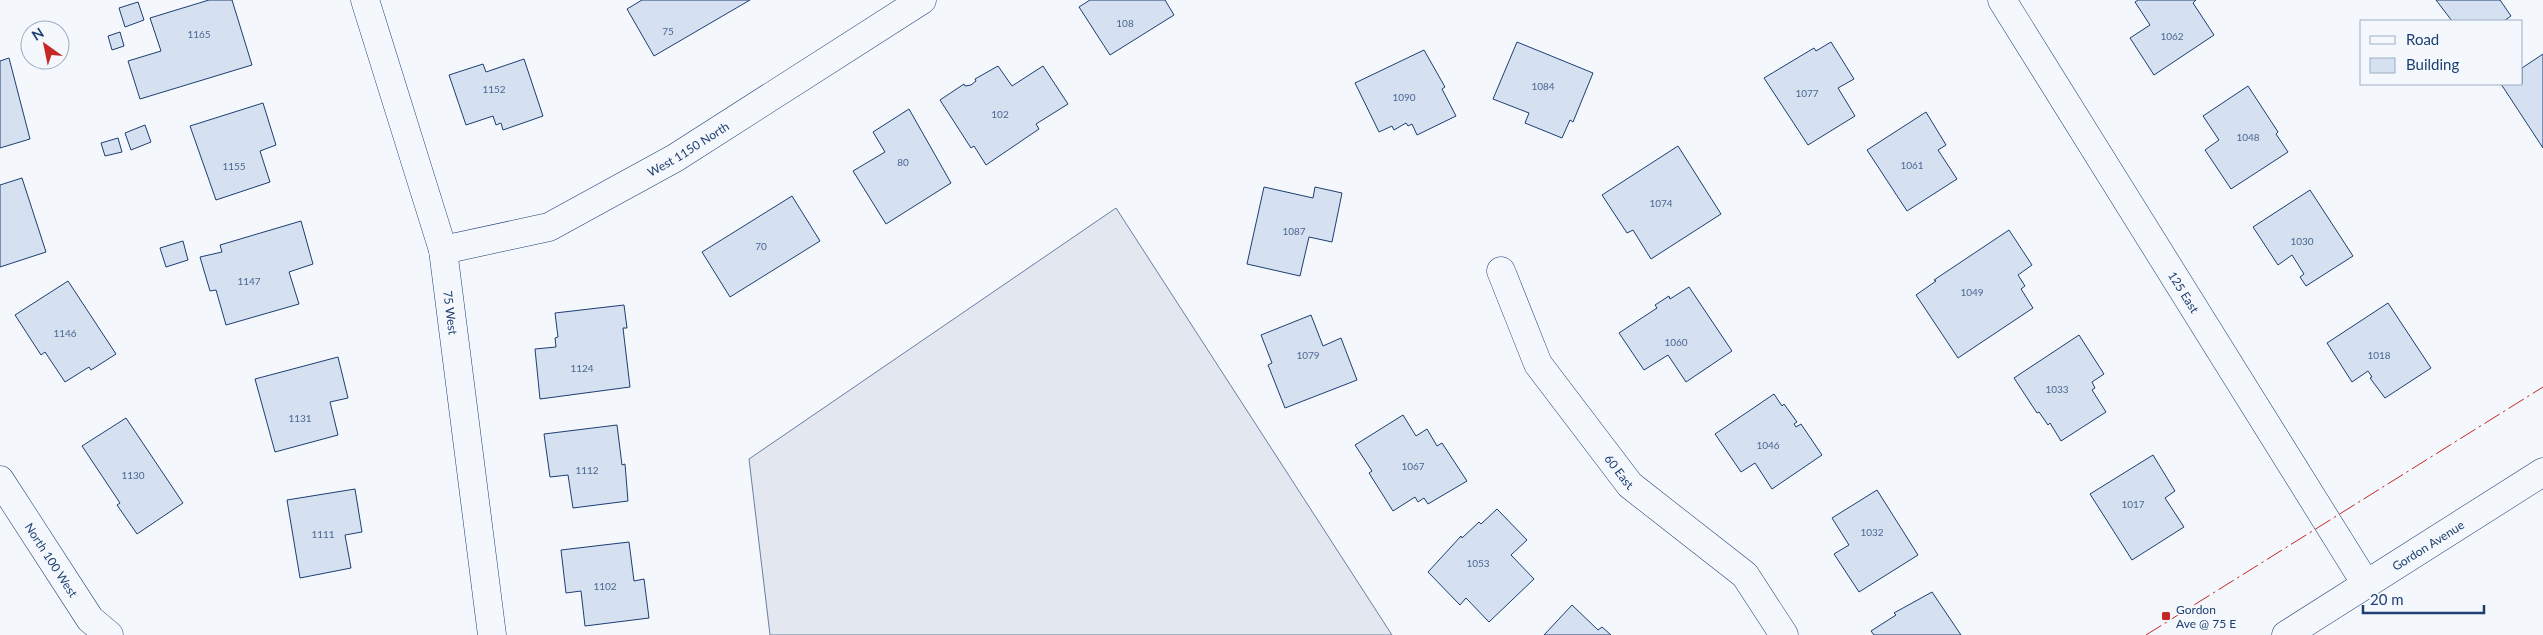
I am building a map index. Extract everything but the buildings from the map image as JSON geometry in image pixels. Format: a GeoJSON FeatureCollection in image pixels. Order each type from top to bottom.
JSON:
{"type":"FeatureCollection","features":[{"type":"Feature","properties":{"kind":"street","name":"75 West"},"geometry":{"type":"LineString","coordinates":[[365,0],[443,250],[492,635]]}},
{"type":"Feature","properties":{"kind":"street","name":"125 East"},"geometry":{"type":"LineString","coordinates":[[2002,0],[2366,584]]}},
{"type":"Feature","properties":{"kind":"street","name":"West 1150 North"},"geometry":{"type":"LineString","coordinates":[[443,250],[550,227],[675,158],[914,2]]}},
{"type":"Feature","properties":{"kind":"street","name":"60 East"},"geometry":{"type":"LineString","coordinates":[[1501,271],[1538,364],[1630,485],[1744,576],[1784,635]]}},
{"type":"Feature","properties":{"kind":"street","name":"Gordon Avenue"},"geometry":{"type":"LineString","coordinates":[[2286,635],[2543,472]]}},
{"type":"Feature","properties":{"kind":"street","name":"North 100 West"},"geometry":{"type":"LineString","coordinates":[[0,480],[90,619],[109,635]]}},
{"type":"Feature","properties":{"kind":"shaded area"},"geometry":{"type":"Polygon","coordinates":[[[1116,208],[1392,635],[770,635],[749,459],[1116,208]]]}},
{"type":"Feature","properties":{"kind":"power"},"geometry":{"type":"LineString","coordinates":[[2146,635],[2543,387]]}},
{"type":"Feature","properties":{"kind":"place","name":"Gordon Ave @ 75 E"},"geometry":{"type":"Point","coordinates":[2166,616]}}]}
